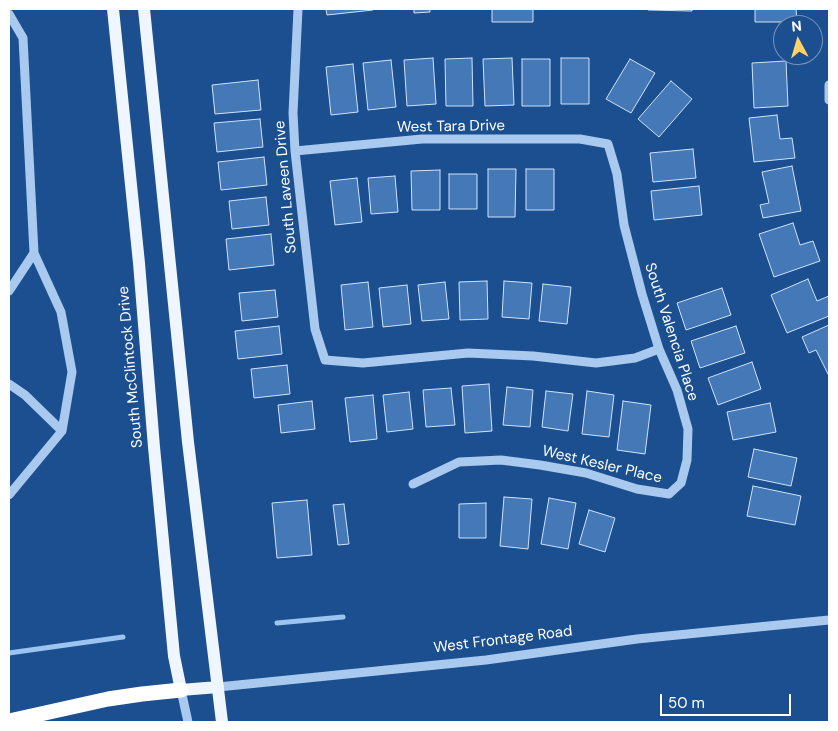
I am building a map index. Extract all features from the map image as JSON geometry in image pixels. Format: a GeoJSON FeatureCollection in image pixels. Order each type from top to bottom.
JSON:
{"type":"FeatureCollection","features":[{"type":"Feature","properties":{"kind":"highway"},"geometry":{"type":"LineString","coordinates":[[9,721],[108,700],[181,690]]}},
{"type":"Feature","properties":{"kind":"main road","name":"South McClintock Drive"},"geometry":{"type":"LineString","coordinates":[[113,9],[139,264],[174,656],[181,690]]}},
{"type":"Feature","properties":{"kind":"main road"},"geometry":{"type":"LineString","coordinates":[[144,9],[188,442],[222,722]]}},
{"type":"Feature","properties":{"kind":"main road","name":"West Frontage Road"},"geometry":{"type":"LineString","coordinates":[[181,690],[218,687]]}},
{"type":"Feature","properties":{"kind":"street","name":"South Laveen Drive"},"geometry":{"type":"LineString","coordinates":[[298,9],[293,113],[295,150],[315,330],[325,360],[363,363],[468,353],[532,356],[596,363],[635,358],[659,349]]}},
{"type":"Feature","properties":{"kind":"street"},"geometry":{"type":"LineString","coordinates":[[9,14],[23,38],[34,253],[61,312],[72,372],[62,431],[9,495]]}},
{"type":"Feature","properties":{"kind":"street"},"geometry":{"type":"LineString","coordinates":[[829,85],[829,100]]}},
{"type":"Feature","properties":{"kind":"street","name":"West Tara Drive"},"geometry":{"type":"LineString","coordinates":[[295,150],[422,139],[580,139],[608,144]]}},
{"type":"Feature","properties":{"kind":"street","name":"South Valencia Place"},"geometry":{"type":"LineString","coordinates":[[608,144],[617,174],[624,225],[642,294],[659,349],[677,390],[688,429],[687,460],[681,484],[669,494]]}},
{"type":"Feature","properties":{"kind":"street"},"geometry":{"type":"LineString","coordinates":[[9,291],[34,253]]}},
{"type":"Feature","properties":{"kind":"street"},"geometry":{"type":"LineString","coordinates":[[9,384],[25,396],[62,431]]}},
{"type":"Feature","properties":{"kind":"street","name":"West Kesler Place"},"geometry":{"type":"LineString","coordinates":[[414,484],[460,462],[501,460],[586,473],[637,489],[669,494]]}},
{"type":"Feature","properties":{"kind":"street","name":"West Frontage Road"},"geometry":{"type":"LineString","coordinates":[[218,687],[486,660],[637,640],[829,620]]}},
{"type":"Feature","properties":{"kind":"street","name":"South McClintock Drive"},"geometry":{"type":"LineString","coordinates":[[181,690],[188,722]]}},
{"type":"Feature","properties":{"kind":"building"},"geometry":{"type":"Polygon","coordinates":[[[326,9],[372,9],[373,10],[327,15],[326,9]]]}},
{"type":"Feature","properties":{"kind":"building"},"geometry":{"type":"Polygon","coordinates":[[[414,9],[430,9],[430,12],[414,13],[414,9]]]}},
{"type":"Feature","properties":{"kind":"building"},"geometry":{"type":"Polygon","coordinates":[[[492,9],[533,9],[533,22],[492,22],[492,9]]]}},
{"type":"Feature","properties":{"kind":"building"},"geometry":{"type":"Polygon","coordinates":[[[692,9],[692,11],[648,10],[692,9]]]}},
{"type":"Feature","properties":{"kind":"building"},"geometry":{"type":"Polygon","coordinates":[[[755,9],[796,9],[796,15],[773,15],[773,22],[755,22],[755,9]]]}},
{"type":"Feature","properties":{"kind":"building"},"geometry":{"type":"Polygon","coordinates":[[[433,58],[436,104],[407,106],[404,60],[433,58]]]}},
{"type":"Feature","properties":{"kind":"building"},"geometry":{"type":"Polygon","coordinates":[[[472,58],[473,106],[446,106],[445,59],[472,58]]]}},
{"type":"Feature","properties":{"kind":"building"},"geometry":{"type":"Polygon","coordinates":[[[512,58],[514,105],[485,106],[483,59],[512,58]]]}},
{"type":"Feature","properties":{"kind":"building"},"geometry":{"type":"Polygon","coordinates":[[[561,58],[589,58],[589,104],[561,104],[561,58]]]}},
{"type":"Feature","properties":{"kind":"building"},"geometry":{"type":"Polygon","coordinates":[[[522,59],[550,59],[550,106],[522,106],[522,59]]]}},
{"type":"Feature","properties":{"kind":"building"},"geometry":{"type":"Polygon","coordinates":[[[630,59],[655,73],[631,113],[606,99],[630,59]]]}},
{"type":"Feature","properties":{"kind":"building"},"geometry":{"type":"Polygon","coordinates":[[[391,60],[396,107],[368,110],[363,63],[391,60]]]}},
{"type":"Feature","properties":{"kind":"building"},"geometry":{"type":"Polygon","coordinates":[[[773,62],[773,65],[786,65],[788,106],[754,108],[752,63],[773,62]]]}},
{"type":"Feature","properties":{"kind":"building"},"geometry":{"type":"Polygon","coordinates":[[[353,64],[358,112],[331,115],[326,67],[353,64]]]}},
{"type":"Feature","properties":{"kind":"building"},"geometry":{"type":"Polygon","coordinates":[[[258,80],[261,110],[215,114],[212,85],[258,80]]]}},
{"type":"Feature","properties":{"kind":"building"},"geometry":{"type":"Polygon","coordinates":[[[671,81],[692,99],[659,137],[638,119],[671,81]]]}},
{"type":"Feature","properties":{"kind":"building"},"geometry":{"type":"Polygon","coordinates":[[[777,115],[780,139],[792,138],[795,158],[754,162],[749,118],[777,115]]]}},
{"type":"Feature","properties":{"kind":"building"},"geometry":{"type":"Polygon","coordinates":[[[260,119],[263,147],[217,152],[214,123],[260,119]]]}},
{"type":"Feature","properties":{"kind":"building"},"geometry":{"type":"Polygon","coordinates":[[[693,149],[696,178],[653,182],[650,153],[693,149]]]}},
{"type":"Feature","properties":{"kind":"building"},"geometry":{"type":"Polygon","coordinates":[[[264,157],[267,185],[221,190],[218,162],[264,157]]]}},
{"type":"Feature","properties":{"kind":"building"},"geometry":{"type":"Polygon","coordinates":[[[792,166],[801,211],[763,218],[760,205],[769,203],[762,172],[792,166]]]}},
{"type":"Feature","properties":{"kind":"building"},"geometry":{"type":"Polygon","coordinates":[[[488,169],[516,169],[515,217],[488,217],[488,169]]]}},
{"type":"Feature","properties":{"kind":"building"},"geometry":{"type":"Polygon","coordinates":[[[526,169],[554,169],[554,210],[526,210],[526,169]]]}},
{"type":"Feature","properties":{"kind":"building"},"geometry":{"type":"Polygon","coordinates":[[[440,170],[440,210],[412,210],[411,171],[440,170]]]}},
{"type":"Feature","properties":{"kind":"building"},"geometry":{"type":"Polygon","coordinates":[[[449,174],[477,174],[477,209],[449,209],[449,174]]]}},
{"type":"Feature","properties":{"kind":"building"},"geometry":{"type":"Polygon","coordinates":[[[395,176],[398,212],[371,214],[368,178],[395,176]]]}},
{"type":"Feature","properties":{"kind":"building"},"geometry":{"type":"Polygon","coordinates":[[[357,178],[362,222],[335,225],[330,181],[357,178]]]}},
{"type":"Feature","properties":{"kind":"building"},"geometry":{"type":"Polygon","coordinates":[[[699,186],[702,215],[654,220],[651,191],[699,186]]]}},
{"type":"Feature","properties":{"kind":"building"},"geometry":{"type":"Polygon","coordinates":[[[266,197],[269,225],[232,229],[229,201],[266,197]]]}},
{"type":"Feature","properties":{"kind":"building"},"geometry":{"type":"Polygon","coordinates":[[[793,223],[800,245],[813,241],[820,261],[774,277],[759,234],[793,223]]]}},
{"type":"Feature","properties":{"kind":"building"},"geometry":{"type":"Polygon","coordinates":[[[271,234],[274,265],[229,270],[226,239],[271,234]]]}},
{"type":"Feature","properties":{"kind":"building"},"geometry":{"type":"Polygon","coordinates":[[[808,279],[817,301],[829,296],[829,316],[787,333],[771,295],[808,279]]]}},
{"type":"Feature","properties":{"kind":"building"},"geometry":{"type":"Polygon","coordinates":[[[487,281],[488,319],[460,320],[459,282],[487,281]]]}},
{"type":"Feature","properties":{"kind":"building"},"geometry":{"type":"Polygon","coordinates":[[[504,281],[532,283],[529,319],[502,317],[504,281]]]}},
{"type":"Feature","properties":{"kind":"building"},"geometry":{"type":"Polygon","coordinates":[[[368,282],[373,327],[345,330],[341,285],[368,282]]]}},
{"type":"Feature","properties":{"kind":"building"},"geometry":{"type":"Polygon","coordinates":[[[445,282],[449,319],[422,321],[418,285],[445,282]]]}},
{"type":"Feature","properties":{"kind":"building"},"geometry":{"type":"Polygon","coordinates":[[[543,284],[571,287],[567,324],[539,321],[543,284]]]}},
{"type":"Feature","properties":{"kind":"building"},"geometry":{"type":"Polygon","coordinates":[[[407,285],[411,324],[383,327],[379,288],[407,285]]]}},
{"type":"Feature","properties":{"kind":"building"},"geometry":{"type":"Polygon","coordinates":[[[722,288],[731,315],[686,330],[677,303],[722,288]]]}},
{"type":"Feature","properties":{"kind":"building"},"geometry":{"type":"Polygon","coordinates":[[[275,290],[278,317],[242,321],[239,293],[275,290]]]}},
{"type":"Feature","properties":{"kind":"building"},"geometry":{"type":"Polygon","coordinates":[[[829,325],[829,376],[816,350],[809,353],[802,337],[829,325]]]}},
{"type":"Feature","properties":{"kind":"building"},"geometry":{"type":"Polygon","coordinates":[[[279,326],[282,354],[238,359],[235,331],[279,326]]]}},
{"type":"Feature","properties":{"kind":"building"},"geometry":{"type":"Polygon","coordinates":[[[736,326],[745,353],[700,368],[691,341],[736,326]]]}},
{"type":"Feature","properties":{"kind":"building"},"geometry":{"type":"Polygon","coordinates":[[[752,362],[761,389],[718,405],[708,378],[752,362]]]}},
{"type":"Feature","properties":{"kind":"building"},"geometry":{"type":"Polygon","coordinates":[[[287,365],[290,394],[254,398],[251,369],[287,365]]]}},
{"type":"Feature","properties":{"kind":"building"},"geometry":{"type":"Polygon","coordinates":[[[489,384],[492,431],[465,433],[462,386],[489,384]]]}},
{"type":"Feature","properties":{"kind":"building"},"geometry":{"type":"Polygon","coordinates":[[[507,387],[533,390],[530,427],[503,425],[507,387]]]}},
{"type":"Feature","properties":{"kind":"building"},"geometry":{"type":"Polygon","coordinates":[[[451,388],[455,425],[426,427],[423,390],[451,388]]]}},
{"type":"Feature","properties":{"kind":"building"},"geometry":{"type":"Polygon","coordinates":[[[546,391],[573,394],[568,431],[542,427],[546,391]]]}},
{"type":"Feature","properties":{"kind":"building"},"geometry":{"type":"Polygon","coordinates":[[[587,391],[614,395],[609,437],[582,434],[587,391]]]}},
{"type":"Feature","properties":{"kind":"building"},"geometry":{"type":"Polygon","coordinates":[[[409,392],[413,429],[387,432],[383,395],[409,392]]]}},
{"type":"Feature","properties":{"kind":"building"},"geometry":{"type":"Polygon","coordinates":[[[373,395],[377,439],[350,442],[345,398],[373,395]]]}},
{"type":"Feature","properties":{"kind":"building"},"geometry":{"type":"Polygon","coordinates":[[[312,401],[315,429],[281,433],[278,405],[312,401]]]}},
{"type":"Feature","properties":{"kind":"building"},"geometry":{"type":"Polygon","coordinates":[[[623,401],[651,405],[645,454],[617,450],[623,401]]]}},
{"type":"Feature","properties":{"kind":"building"},"geometry":{"type":"Polygon","coordinates":[[[770,403],[776,432],[733,440],[727,412],[770,403]]]}},
{"type":"Feature","properties":{"kind":"building"},"geometry":{"type":"Polygon","coordinates":[[[754,449],[797,458],[791,486],[748,477],[754,449]]]}},
{"type":"Feature","properties":{"kind":"building"},"geometry":{"type":"Polygon","coordinates":[[[753,486],[801,496],[795,525],[747,516],[753,486]]]}},
{"type":"Feature","properties":{"kind":"building"},"geometry":{"type":"Polygon","coordinates":[[[504,497],[532,499],[528,549],[500,546],[504,497]]]}},
{"type":"Feature","properties":{"kind":"building"},"geometry":{"type":"Polygon","coordinates":[[[549,498],[576,503],[568,549],[541,544],[549,498]]]}},
{"type":"Feature","properties":{"kind":"building"},"geometry":{"type":"Polygon","coordinates":[[[307,500],[312,555],[277,558],[272,503],[307,500]]]}},
{"type":"Feature","properties":{"kind":"building"},"geometry":{"type":"Polygon","coordinates":[[[486,503],[486,538],[459,538],[459,504],[486,503]]]}},
{"type":"Feature","properties":{"kind":"building"},"geometry":{"type":"Polygon","coordinates":[[[344,504],[349,544],[338,545],[333,505],[344,504]]]}},
{"type":"Feature","properties":{"kind":"building"},"geometry":{"type":"Polygon","coordinates":[[[589,510],[615,518],[605,552],[579,544],[589,510]]]}},
{"type":"Feature","properties":{"kind":"waterway"},"geometry":{"type":"LineString","coordinates":[[277,623],[343,617]]}},
{"type":"Feature","properties":{"kind":"waterway"},"geometry":{"type":"LineString","coordinates":[[9,653],[123,637]]}}]}
